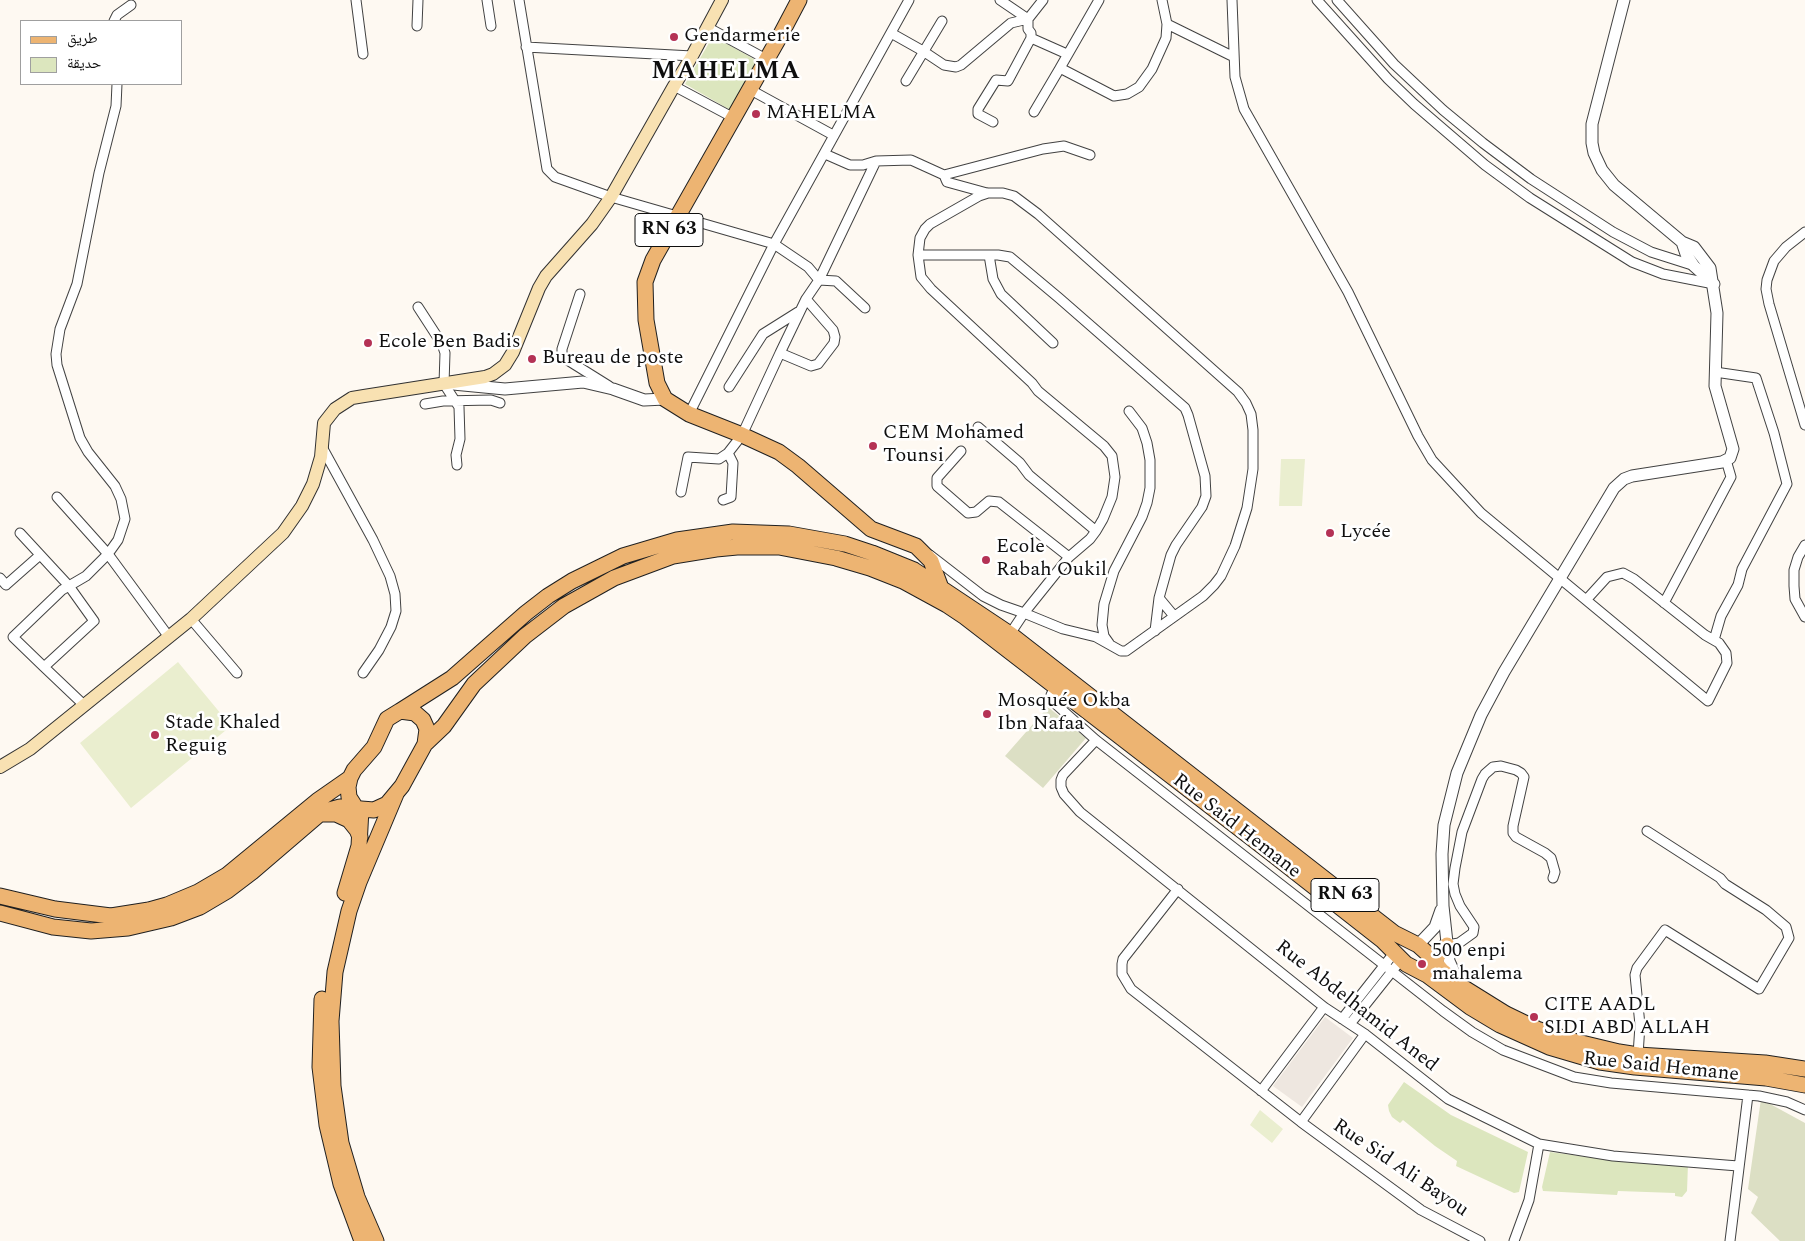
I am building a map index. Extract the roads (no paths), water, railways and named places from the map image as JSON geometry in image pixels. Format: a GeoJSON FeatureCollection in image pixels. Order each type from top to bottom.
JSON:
{"type":"FeatureCollection","features":[{"type":"Feature","properties":{"kind":"main road"},"geometry":{"type":"LineString","coordinates":[[0,767],[30,749],[191,619],[283,533],[310,492],[318,470],[322,446],[322,429],[324,423],[335,409],[345,402],[364,396],[486,377],[505,365],[513,352],[539,288],[546,276],[592,224],[611,197],[722,0]]}},
{"type":"Feature","properties":{"kind":"main road","name":"RN 63"},"geometry":{"type":"LineString","coordinates":[[665,400],[657,382],[646,320],[645,282],[653,260],[799,0]]}},
{"type":"Feature","properties":{"kind":"main road"},"geometry":{"type":"LineString","coordinates":[[665,400],[689,414],[779,452],[871,529],[913,544],[931,561],[947,605]]}},
{"type":"Feature","properties":{"kind":"main road"},"geometry":{"type":"LineString","coordinates":[[376,1241],[351,1179],[342,1143],[332,1086],[331,1030],[334,982],[360,837],[358,808],[349,797],[348,787],[354,770],[374,747],[387,719],[452,678],[526,613],[572,581],[623,556],[677,540],[733,532],[789,534],[845,544],[872,553],[914,570],[941,587]]}},
{"type":"Feature","properties":{"kind":"main road"},"geometry":{"type":"LineString","coordinates":[[425,744],[438,733],[474,684],[525,636],[550,615],[583,594],[614,578],[673,556],[694,551],[737,547],[772,547],[801,550],[836,558],[870,568],[903,581],[947,605],[1278,859],[1392,960],[1422,972],[1485,1016],[1532,1041],[1583,1058],[1637,1061],[1805,1085]]}},
{"type":"Feature","properties":{"kind":"main road"},"geometry":{"type":"LineString","coordinates":[[914,570],[922,560],[919,549]]}},
{"type":"Feature","properties":{"kind":"main road","name":"RN 63"},"geometry":{"type":"LineString","coordinates":[[941,587],[1010,634],[1390,930],[1418,945],[1460,986],[1506,1014],[1553,1035],[1637,1061],[1746,1061],[1805,1069]]}},
{"type":"Feature","properties":{"kind":"main road"},"geometry":{"type":"LineString","coordinates":[[446,722],[437,725],[431,723],[426,717],[425,708],[446,687],[452,678]]}},
{"type":"Feature","properties":{"kind":"main road"},"geometry":{"type":"LineString","coordinates":[[362,1241],[347,1202],[327,1125],[320,1067],[320,1029],[324,975],[333,936],[351,889],[396,794],[425,744],[428,734],[423,720],[415,713],[400,711]]}},
{"type":"Feature","properties":{"kind":"main road"},"geometry":{"type":"LineString","coordinates":[[0,896],[55,910],[93,912],[112,916],[167,905],[198,892],[227,875],[317,801],[350,778]]}},
{"type":"Feature","properties":{"kind":"main road"},"geometry":{"type":"LineString","coordinates":[[0,913],[53,927],[91,931],[128,928],[171,918],[200,907],[227,891],[322,812],[334,808],[358,808],[370,811],[387,804],[396,794]]}},
{"type":"Feature","properties":{"kind":"main road"},"geometry":{"type":"LineString","coordinates":[[316,816],[329,813],[343,816],[354,825],[360,837]]}},
{"type":"Feature","properties":{"kind":"main road"},"geometry":{"type":"LineString","coordinates":[[1392,960],[1396,940],[1402,938]]}},
{"type":"Feature","properties":{"kind":"main road"},"geometry":{"type":"LineString","coordinates":[[1422,972],[1431,968],[1440,952],[1447,945]]}},
{"type":"Feature","properties":{"kind":"street"},"geometry":{"type":"LineString","coordinates":[[356,0],[363,54]]}},
{"type":"Feature","properties":{"kind":"street"},"geometry":{"type":"LineString","coordinates":[[417,26],[418,0]]}},
{"type":"Feature","properties":{"kind":"street"},"geometry":{"type":"LineString","coordinates":[[487,0],[491,26]]}},
{"type":"Feature","properties":{"kind":"street"},"geometry":{"type":"LineString","coordinates":[[519,0],[547,168],[555,178],[611,197],[774,244],[808,267],[819,280],[836,281],[865,308]]}},
{"type":"Feature","properties":{"kind":"street"},"geometry":{"type":"LineString","coordinates":[[689,414],[774,244],[908,0]]}},
{"type":"Feature","properties":{"kind":"street"},"geometry":{"type":"LineString","coordinates":[[1000,0],[1028,19]]}},
{"type":"Feature","properties":{"kind":"street"},"geometry":{"type":"LineString","coordinates":[[993,122],[978,114],[978,109],[996,80],[1008,82],[1031,38],[1031,33],[1028,29],[1028,19],[1043,0]]}},
{"type":"Feature","properties":{"kind":"street"},"geometry":{"type":"LineString","coordinates":[[1034,112],[1099,0]]}},
{"type":"Feature","properties":{"kind":"street"},"geometry":{"type":"LineString","coordinates":[[1060,68],[1114,96],[1127,94],[1139,87],[1152,69],[1166,38],[1167,24],[1162,0]]}},
{"type":"Feature","properties":{"kind":"street"},"geometry":{"type":"LineString","coordinates":[[1232,0],[1235,77],[1247,115],[1352,298],[1418,436],[1432,460],[1481,513],[1708,701],[1727,663],[1726,653],[1719,643],[1705,635],[1634,579],[1623,573],[1607,577],[1588,600]]}},
{"type":"Feature","properties":{"kind":"street"},"geometry":{"type":"LineString","coordinates":[[1317,0],[1388,79],[1414,104],[1485,165],[1530,198],[1632,262],[1663,274],[1714,284]]}},
{"type":"Feature","properties":{"kind":"street"},"geometry":{"type":"LineString","coordinates":[[1337,0],[1394,64],[1422,90],[1483,143],[1531,179],[1613,232],[1651,252],[1694,266],[1710,268]]}},
{"type":"Feature","properties":{"kind":"street"},"geometry":{"type":"LineString","coordinates":[[1460,986],[1451,968],[1443,906],[1442,854],[1444,825],[1457,773],[1481,715],[1504,672],[1610,493],[1619,483],[1640,474],[1726,460],[1732,455],[1733,444],[1716,389],[1717,313],[1710,268],[1694,247],[1682,242],[1614,185],[1602,170],[1594,153],[1592,124],[1624,0]]}},
{"type":"Feature","properties":{"kind":"street"},"geometry":{"type":"LineString","coordinates":[[114,20],[117,15],[131,6]]}},
{"type":"Feature","properties":{"kind":"street"},"geometry":{"type":"LineString","coordinates":[[891,33],[944,65],[956,68],[1011,23],[1028,19]]}},
{"type":"Feature","properties":{"kind":"street"},"geometry":{"type":"LineString","coordinates":[[906,81],[942,21]]}},
{"type":"Feature","properties":{"kind":"street"},"geometry":{"type":"LineString","coordinates":[[1167,24],[1234,57]]}},
{"type":"Feature","properties":{"kind":"street"},"geometry":{"type":"LineString","coordinates":[[707,27],[766,60]]}},
{"type":"Feature","properties":{"kind":"street"},"geometry":{"type":"LineString","coordinates":[[1031,38],[1067,54]]}},
{"type":"Feature","properties":{"kind":"street"},"geometry":{"type":"LineString","coordinates":[[526,47],[692,56]]}},
{"type":"Feature","properties":{"kind":"street"},"geometry":{"type":"LineString","coordinates":[[85,706],[13,637],[62,590],[86,576],[108,554],[118,540],[125,519],[124,510],[115,486],[88,452],[80,438],[57,364],[56,354],[60,330],[78,284],[99,173],[116,106],[117,85]]}},
{"type":"Feature","properties":{"kind":"street"},"geometry":{"type":"LineString","coordinates":[[674,86],[734,118]]}},
{"type":"Feature","properties":{"kind":"street"},"geometry":{"type":"LineString","coordinates":[[749,89],[833,135]]}},
{"type":"Feature","properties":{"kind":"street"},"geometry":{"type":"LineString","coordinates":[[824,154],[850,165],[876,161],[911,160],[944,175],[1043,149],[1064,146],[1090,155]]}},
{"type":"Feature","properties":{"kind":"street"},"geometry":{"type":"LineString","coordinates":[[681,492],[688,457],[718,459],[728,453],[742,435],[798,312],[819,280],[876,161]]}},
{"type":"Feature","properties":{"kind":"street"},"geometry":{"type":"LineString","coordinates":[[919,549],[937,559],[983,596],[1001,606],[1063,629],[1096,637],[1121,651],[1126,651],[1202,596],[1221,576],[1235,546],[1247,508],[1253,469],[1251,414],[1246,403],[1230,383],[1038,214],[1014,196],[1003,193],[988,193],[947,182],[944,175]]}},
{"type":"Feature","properties":{"kind":"street"},"geometry":{"type":"LineString","coordinates":[[988,193],[970,200],[925,229],[920,238],[919,272],[926,283],[1032,382],[1038,391],[1104,446],[1112,456],[1114,466],[1115,488],[1108,508],[1096,531],[1090,539],[1069,557],[1024,613],[1010,634]]}},
{"type":"Feature","properties":{"kind":"street"},"geometry":{"type":"LineString","coordinates":[[1805,232],[1786,247],[1774,261],[1767,280],[1766,289],[1805,425]]}},
{"type":"Feature","properties":{"kind":"street"},"geometry":{"type":"LineString","coordinates":[[1682,242],[1686,254],[1694,266],[1714,284]]}},
{"type":"Feature","properties":{"kind":"street"},"geometry":{"type":"LineString","coordinates":[[918,255],[989,255],[1010,257],[1017,261],[1179,402],[1188,415],[1205,476],[1206,496],[1202,507],[1171,555],[1159,598],[1155,631]]}},
{"type":"Feature","properties":{"kind":"street"},"geometry":{"type":"LineString","coordinates":[[989,255],[993,279],[1001,294],[1054,343]]}},
{"type":"Feature","properties":{"kind":"street"},"geometry":{"type":"LineString","coordinates":[[580,294],[562,349],[562,355],[613,389]]}},
{"type":"Feature","properties":{"kind":"street"},"geometry":{"type":"LineString","coordinates":[[780,353],[811,366],[818,364],[834,344],[836,337],[833,330],[806,299]]}},
{"type":"Feature","properties":{"kind":"street"},"geometry":{"type":"LineString","coordinates":[[418,307],[442,344],[445,353],[444,384],[459,407],[460,439],[456,455],[457,464]]}},
{"type":"Feature","properties":{"kind":"street"},"geometry":{"type":"LineString","coordinates":[[729,387],[763,334],[798,312]]}},
{"type":"Feature","properties":{"kind":"street"},"geometry":{"type":"LineString","coordinates":[[1714,640],[1721,616],[1738,585],[1742,569],[1787,484],[1774,433],[1756,378],[1715,372]]}},
{"type":"Feature","properties":{"kind":"street"},"geometry":{"type":"LineString","coordinates":[[444,384],[505,389],[583,382],[613,389],[644,400],[665,400]]}},
{"type":"Feature","properties":{"kind":"street"},"geometry":{"type":"LineString","coordinates":[[426,404],[443,401],[491,400],[500,403]]}},
{"type":"Feature","properties":{"kind":"street"},"geometry":{"type":"LineString","coordinates":[[1110,644],[1104,636],[1102,626],[1104,604],[1114,571],[1148,503],[1150,488],[1150,460],[1147,443],[1142,428],[1129,411]]}},
{"type":"Feature","properties":{"kind":"street"},"geometry":{"type":"LineString","coordinates":[[978,427],[1020,463],[1029,475],[1096,531]]}},
{"type":"Feature","properties":{"kind":"street"},"geometry":{"type":"LineString","coordinates":[[322,446],[374,540],[396,594],[396,611],[391,627],[379,650],[363,673]]}},
{"type":"Feature","properties":{"kind":"street"},"geometry":{"type":"LineString","coordinates":[[961,451],[937,478],[937,486],[968,513],[976,512],[989,501],[999,502],[1069,557]]}},
{"type":"Feature","properties":{"kind":"street"},"geometry":{"type":"LineString","coordinates":[[723,500],[731,497],[733,463],[728,453]]}},
{"type":"Feature","properties":{"kind":"street"},"geometry":{"type":"LineString","coordinates":[[1664,603],[1731,477],[1726,460]]}},
{"type":"Feature","properties":{"kind":"street"},"geometry":{"type":"LineString","coordinates":[[57,497],[108,554],[169,637]]}},
{"type":"Feature","properties":{"kind":"street"},"geometry":{"type":"LineString","coordinates":[[20,533],[69,586],[94,621],[44,667]]}},
{"type":"Feature","properties":{"kind":"street"},"geometry":{"type":"LineString","coordinates":[[1805,545],[1798,557],[1794,570],[1794,586],[1795,599],[1805,618]]}},
{"type":"Feature","properties":{"kind":"street"},"geometry":{"type":"LineString","coordinates":[[0,578],[6,585],[40,555]]}},
{"type":"Feature","properties":{"kind":"street"},"geometry":{"type":"LineString","coordinates":[[1159,598],[1174,616]]}},
{"type":"Feature","properties":{"kind":"street"},"geometry":{"type":"LineString","coordinates":[[191,619],[237,673]]}},
{"type":"Feature","properties":{"kind":"street","name":"Rue Said Hemane"},"geometry":{"type":"LineString","coordinates":[[1056,687],[1050,695],[1050,700],[1096,740],[1392,960],[1465,1027],[1503,1050],[1574,1076],[1611,1083],[1748,1094],[1787,1102],[1805,1110]]}},
{"type":"Feature","properties":{"kind":"street","name":"Rue Abdelhamid Aned"},"geometry":{"type":"LineString","coordinates":[[1096,740],[1063,775],[1061,780],[1064,794],[1080,812],[1178,888],[1324,1007],[1365,1034],[1448,1099],[1539,1144],[1613,1156],[1738,1166]]}},
{"type":"Feature","properties":{"kind":"street"},"geometry":{"type":"LineString","coordinates":[[1447,945],[1463,941],[1473,933],[1474,927],[1460,906],[1455,894],[1454,878],[1462,832],[1482,779],[1493,767],[1501,766],[1516,770],[1524,777],[1513,833],[1516,837],[1551,858],[1555,872],[1553,878]]}},
{"type":"Feature","properties":{"kind":"street"},"geometry":{"type":"LineString","coordinates":[[1637,1061],[1640,1025],[1635,975],[1637,968],[1665,930],[1759,989],[1789,938],[1786,927],[1766,910],[1647,831]]}},
{"type":"Feature","properties":{"kind":"street","name":"Rue Sid Ali Bayou"},"geometry":{"type":"LineString","coordinates":[[1178,888],[1123,959],[1122,974],[1131,989],[1260,1091],[1421,1210],[1480,1241]]}},
{"type":"Feature","properties":{"kind":"street"},"geometry":{"type":"LineString","coordinates":[[1418,945],[1435,927],[1443,906]]}},
{"type":"Feature","properties":{"kind":"street"},"geometry":{"type":"LineString","coordinates":[[1346,1022],[1392,960]]}},
{"type":"Feature","properties":{"kind":"street"},"geometry":{"type":"LineString","coordinates":[[1260,1091],[1324,1007]]}},
{"type":"Feature","properties":{"kind":"street"},"geometry":{"type":"LineString","coordinates":[[1301,1122],[1365,1034]]}},
{"type":"Feature","properties":{"kind":"street"},"geometry":{"type":"LineString","coordinates":[[1730,1241],[1748,1094]]}},
{"type":"Feature","properties":{"kind":"street"},"geometry":{"type":"LineString","coordinates":[[1514,1241],[1529,1200],[1539,1144]]}},
{"type":"Feature","properties":{"kind":"place","name":"Gendarmerie"},"geometry":{"type":"Point","coordinates":[674,37]}},
{"type":"Feature","properties":{"kind":"place","name":"MAHELMA"},"geometry":{"type":"Point","coordinates":[756,114]}},
{"type":"Feature","properties":{"kind":"place","name":"Ecole Ben Badis"},"geometry":{"type":"Point","coordinates":[368,343]}},
{"type":"Feature","properties":{"kind":"place","name":"Bureau de poste"},"geometry":{"type":"Point","coordinates":[532,359]}},
{"type":"Feature","properties":{"kind":"place","name":"CEM Mohamed Tounsi"},"geometry":{"type":"Point","coordinates":[873,446]}},
{"type":"Feature","properties":{"kind":"place","name":"Lycée"},"geometry":{"type":"Point","coordinates":[1330,533]}},
{"type":"Feature","properties":{"kind":"place","name":"Ecole Rabah Oukil"},"geometry":{"type":"Point","coordinates":[986,560]}},
{"type":"Feature","properties":{"kind":"place","name":"Mosquée Okba Ibn Nafaa"},"geometry":{"type":"Point","coordinates":[987,714]}},
{"type":"Feature","properties":{"kind":"place","name":"Stade Khaled Reguig"},"geometry":{"type":"Point","coordinates":[155,735]}},
{"type":"Feature","properties":{"kind":"place","name":"500 enpi mahalema"},"geometry":{"type":"Point","coordinates":[1422,964]}},
{"type":"Feature","properties":{"kind":"place","name":"CITE AADL SIDI ABD ALLAH"},"geometry":{"type":"Point","coordinates":[1534,1017]}},
{"type":"Feature","properties":{"kind":"district","name":"MAHELMA"},"geometry":{"type":"Point","coordinates":[726,73]}}]}
